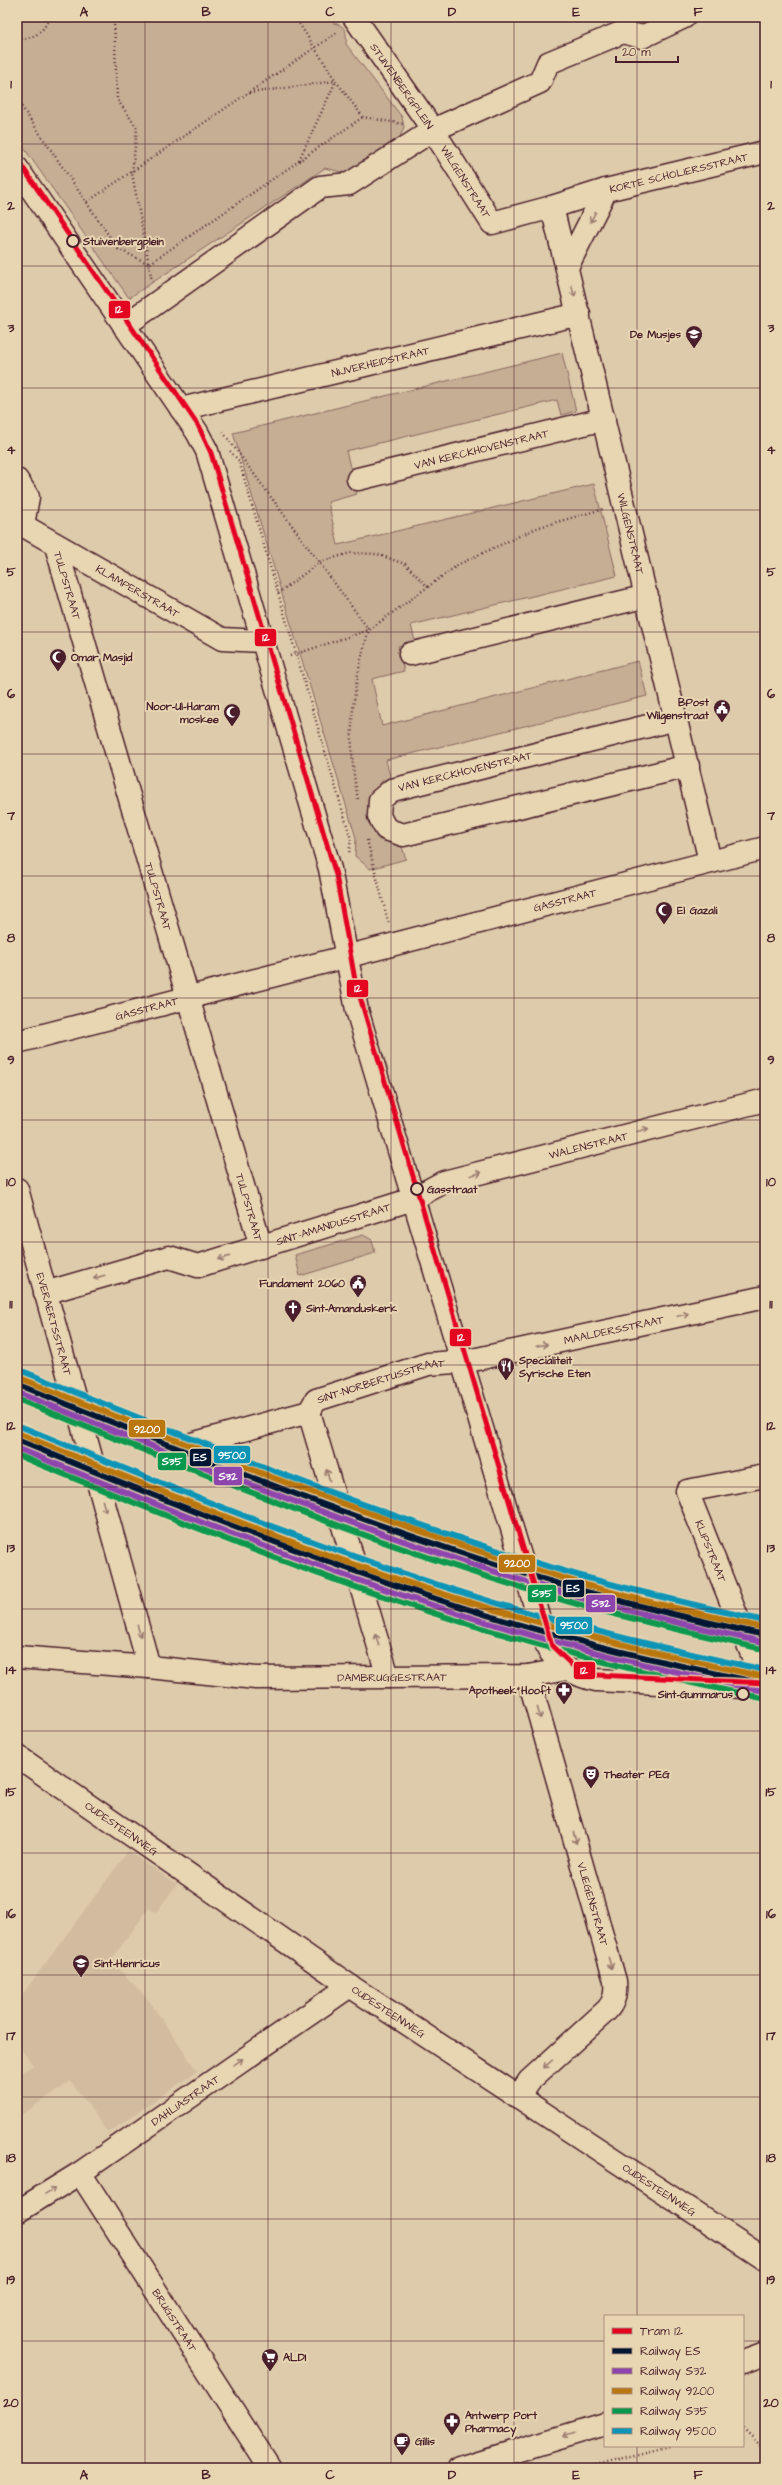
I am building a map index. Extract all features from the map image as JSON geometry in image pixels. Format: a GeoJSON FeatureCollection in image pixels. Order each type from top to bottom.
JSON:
{"type":"FeatureCollection","features":[{"type":"Feature","properties":{"kind":"street"},"geometry":{"type":"LineString","coordinates":[[432,130],[540,82],[548,64],[622,32],[642,37],[684,17]]}},
{"type":"Feature","properties":{"kind":"street","name":"STUIVENBERGPLEIN"},"geometry":{"type":"LineString","coordinates":[[124,326],[320,187],[349,184],[432,130],[356,18]]}},
{"type":"Feature","properties":{"kind":"street","name":"WILGENSTRAAT"},"geometry":{"type":"LineString","coordinates":[[432,130],[492,222],[552,207],[606,190]]}},
{"type":"Feature","properties":{"kind":"street","name":"KORTE SCHOLIERSSTRAAT"},"geometry":{"type":"LineString","coordinates":[[567,267],[606,190],[765,152]]}},
{"type":"Feature","properties":{"kind":"street"},"geometry":{"type":"LineString","coordinates":[[17,168],[124,326],[192,407],[197,432],[207,451],[330,869],[357,1010],[548,1649],[567,1669],[585,1678],[600,1680],[759,1687]]}},
{"type":"Feature","properties":{"kind":"street","name":"WILGENSTRAAT"},"geometry":{"type":"LineString","coordinates":[[552,207],[710,860]]}},
{"type":"Feature","properties":{"kind":"street","name":"NIJVERHEIDSTRAAT"},"geometry":{"type":"LineString","coordinates":[[192,407],[579,314]]}},
{"type":"Feature","properties":{"kind":"street","name":"VAN KERCKHOVENSTRAAT"},"geometry":{"type":"LineString","coordinates":[[358,479],[604,419]]}},
{"type":"Feature","properties":{"kind":"street"},"geometry":{"type":"LineString","coordinates":[[17,480],[28,498],[20,524]]}},
{"type":"Feature","properties":{"kind":"street","name":"KLAMPERSTRAAT"},"geometry":{"type":"LineString","coordinates":[[20,524],[56,546],[222,639],[263,641]]}},
{"type":"Feature","properties":{"kind":"street","name":"TULPSTRAAT"},"geometry":{"type":"LineString","coordinates":[[56,546],[261,1247]]}},
{"type":"Feature","properties":{"kind":"street"},"geometry":{"type":"LineString","coordinates":[[410,654],[647,596]]}},
{"type":"Feature","properties":{"kind":"street","name":"VAN KERCKHOVENSTRAAT"},"geometry":{"type":"LineString","coordinates":[[676,719],[392,790],[380,800],[379,816],[386,829],[403,835],[688,766]]}},
{"type":"Feature","properties":{"kind":"street","name":"GASSTRAAT"},"geometry":{"type":"LineString","coordinates":[[17,1042],[710,860],[765,848]]}},
{"type":"Feature","properties":{"kind":"street","name":"WALENSTRAAT"},"geometry":{"type":"LineString","coordinates":[[414,1198],[444,1182],[765,1100]]}},
{"type":"Feature","properties":{"kind":"street","name":"EVERAERTSSTRAAT"},"geometry":{"type":"LineString","coordinates":[[17,1189],[149,1667]]}},
{"type":"Feature","properties":{"kind":"street","name":"SINT-AMANDUSSTRAAT"},"geometry":{"type":"LineString","coordinates":[[45,1293],[169,1257],[198,1266],[414,1198]]}},
{"type":"Feature","properties":{"kind":"street","name":"MAALDERSSTRAAT"},"geometry":{"type":"LineString","coordinates":[[463,1361],[765,1297]]}},
{"type":"Feature","properties":{"kind":"street","name":"SINT-NORBERTUSSTRAAT"},"geometry":{"type":"LineString","coordinates":[[191,1444],[309,1412],[316,1400],[428,1364],[463,1361]]}},
{"type":"Feature","properties":{"kind":"street"},"geometry":{"type":"LineString","coordinates":[[309,1412],[388,1677]]}},
{"type":"Feature","properties":{"kind":"street","name":"KLIPSTRAAT"},"geometry":{"type":"LineString","coordinates":[[759,1687],[755,1662],[687,1491],[765,1476]]}},
{"type":"Feature","properties":{"kind":"street"},"geometry":{"type":"LineString","coordinates":[[17,1644],[27,1657]]}},
{"type":"Feature","properties":{"kind":"street","name":"DAMBRUGGESTRAAT"},"geometry":{"type":"LineString","coordinates":[[27,1657],[256,1678],[528,1676],[567,1669]]}},
{"type":"Feature","properties":{"kind":"street","name":"VLIEGENSTRAAT"},"geometry":{"type":"LineString","coordinates":[[518,2097],[529,2081],[607,2010],[613,2003],[616,1993],[615,1981],[528,1676]]}},
{"type":"Feature","properties":{"kind":"street","name":"OUDESTEENWEG"},"geometry":{"type":"LineString","coordinates":[[17,1756],[350,1986],[765,2259]]}},
{"type":"Feature","properties":{"kind":"street","name":"DAHLIASTRAAT"},"geometry":{"type":"LineString","coordinates":[[17,2212],[80,2172],[350,1986]]}},
{"type":"Feature","properties":{"kind":"street","name":"BRUGSTRAAT"},"geometry":{"type":"LineString","coordinates":[[80,2172],[270,2468]]}},
{"type":"Feature","properties":{"kind":"street"},"geometry":{"type":"LineString","coordinates":[[744,2362],[765,2354]]}},
{"type":"Feature","properties":{"kind":"street"},"geometry":{"type":"LineString","coordinates":[[459,2468],[604,2424]]}},
{"type":"Feature","properties":{"kind":"path"},"geometry":{"type":"LineString","coordinates":[[17,39],[35,37],[46,26],[48,17]]}},
{"type":"Feature","properties":{"kind":"path"},"geometry":{"type":"LineString","coordinates":[[114,17],[118,99],[137,128],[132,173],[157,303]]}},
{"type":"Feature","properties":{"kind":"path"},"geometry":{"type":"LineString","coordinates":[[295,17],[336,81],[363,117],[432,130]]}},
{"type":"Feature","properties":{"kind":"path"},"geometry":{"type":"LineString","coordinates":[[87,202],[249,94],[316,48],[356,18]]}},
{"type":"Feature","properties":{"kind":"path"},"geometry":{"type":"LineString","coordinates":[[249,94],[336,81]]}},
{"type":"Feature","properties":{"kind":"path"},"geometry":{"type":"LineString","coordinates":[[299,161],[336,81]]}},
{"type":"Feature","properties":{"kind":"path"},"geometry":{"type":"LineString","coordinates":[[17,100],[118,249],[149,264]]}},
{"type":"Feature","properties":{"kind":"path"},"geometry":{"type":"LineString","coordinates":[[149,264],[363,117]]}},
{"type":"Feature","properties":{"kind":"path"},"geometry":{"type":"LineString","coordinates":[[192,407],[320,562],[369,630]]}},
{"type":"Feature","properties":{"kind":"path"},"geometry":{"type":"LineString","coordinates":[[269,663],[369,630],[459,564],[539,527],[624,502]]}},
{"type":"Feature","properties":{"kind":"path"},"geometry":{"type":"LineString","coordinates":[[278,593],[320,562],[350,553],[377,554],[406,564],[428,587]]}},
{"type":"Feature","properties":{"kind":"path"},"geometry":{"type":"LineString","coordinates":[[744,2429],[765,2450]]}},
{"type":"Feature","properties":{"kind":"path"},"geometry":{"type":"LineString","coordinates":[[584,2468],[667,2447]]}},
{"type":"Feature","properties":{"kind":"shaded area","name":"Stuivenbergplein"},"geometry":{"type":"Polygon","coordinates":[[[17,17],[329,17],[333,23],[343,27],[346,33],[346,44],[402,117],[404,127],[400,137],[349,174],[325,168],[129,298],[17,138],[17,17]]]}},
{"type":"Feature","properties":{"kind":"shaded area"},"geometry":{"type":"Polygon","coordinates":[[[562,353],[576,411],[561,415],[557,400],[346,451],[357,494],[328,502],[338,545],[594,484],[617,576],[411,625],[415,641],[398,646],[404,671],[372,679],[382,726],[638,661],[647,696],[386,760],[390,777],[382,781],[372,794],[384,839],[402,847],[406,859],[370,869],[355,856],[356,838],[233,433],[562,353]]]}},
{"type":"Feature","properties":{"kind":"shaded area"},"geometry":{"type":"Polygon","coordinates":[[[363,1235],[372,1240],[375,1253],[300,1276],[295,1255],[363,1235]]]}},
{"type":"Feature","properties":{"kind":"shaded area","name":"Sint-Henricus"},"geometry":{"type":"Polygon","coordinates":[[[128,1851],[177,1884],[156,1913],[149,1908],[111,1960],[150,2002],[197,2071],[108,2133],[71,2081],[17,2118],[17,2076],[33,2065],[17,2044],[17,2013],[22,1995],[128,1851]]]}},
{"type":"Feature","properties":{"kind":"tram line","name":"12"},"geometry":{"type":"LineString","coordinates":[[17,159],[198,425],[211,453],[336,875],[355,980],[552,1646],[574,1667],[597,1675],[765,1683]]}},
{"type":"Feature","properties":{"kind":"rail line","name":"9500"},"geometry":{"type":"LineString","coordinates":[[22,1371],[297,1480],[436,1530],[577,1575],[765,1621]]}},
{"type":"Feature","properties":{"kind":"rail line","name":"9200"},"geometry":{"type":"LineString","coordinates":[[20,1378],[294,1486],[432,1536],[597,1588],[765,1628]]}},
{"type":"Feature","properties":{"kind":"rail line","name":"ES"},"geometry":{"type":"LineString","coordinates":[[17,1384],[292,1493],[431,1543],[572,1588],[668,1613],[765,1635]]}},
{"type":"Feature","properties":{"kind":"rail line","name":"S32"},"geometry":{"type":"LineString","coordinates":[[17,1392],[222,1474],[430,1550],[595,1602],[763,1642]]}},
{"type":"Feature","properties":{"kind":"rail line","name":"S35"},"geometry":{"type":"LineString","coordinates":[[17,1399],[291,1508],[429,1558],[499,1581],[594,1609],[762,1649]]}},
{"type":"Feature","properties":{"kind":"rail line","name":"9500"},"geometry":{"type":"LineString","coordinates":[[22,1427],[308,1540],[424,1580],[518,1610],[588,1629],[765,1670]]}},
{"type":"Feature","properties":{"kind":"rail line","name":"9200"},"geometry":{"type":"LineString","coordinates":[[20,1434],[249,1526],[423,1588],[587,1635],[658,1653],[765,1677]]}},
{"type":"Feature","properties":{"kind":"rail line","name":"ES"},"geometry":{"type":"LineString","coordinates":[[17,1440],[245,1531],[361,1573],[477,1612],[584,1643],[692,1669],[765,1684]]}},
{"type":"Feature","properties":{"kind":"rail line","name":"S32"},"geometry":{"type":"LineString","coordinates":[[17,1448],[245,1539],[360,1581],[476,1619],[583,1649],[655,1667],[764,1691]]}},
{"type":"Feature","properties":{"kind":"rail line","name":"S35"},"geometry":{"type":"LineString","coordinates":[[17,1455],[301,1568],[417,1608],[511,1637],[582,1656],[762,1698]]}},
{"type":"Feature","properties":{"kind":"place","name":"Stuivenbergplein"},"geometry":{"type":"Point","coordinates":[73,241]}},
{"type":"Feature","properties":{"kind":"place","name":"De Musjes"},"geometry":{"type":"Point","coordinates":[694,349]}},
{"type":"Feature","properties":{"kind":"place","name":"Omar Masjid"},"geometry":{"type":"Point","coordinates":[58,672]}},
{"type":"Feature","properties":{"kind":"place","name":"BPost Wilgenstraat"},"geometry":{"type":"Point","coordinates":[722,723]}},
{"type":"Feature","properties":{"kind":"place","name":"Noor-Ul-Haram moskee"},"geometry":{"type":"Point","coordinates":[232,727]}},
{"type":"Feature","properties":{"kind":"place","name":"El Gazali"},"geometry":{"type":"Point","coordinates":[664,925]}},
{"type":"Feature","properties":{"kind":"place","name":"Gasstraat"},"geometry":{"type":"Point","coordinates":[417,1189]}},
{"type":"Feature","properties":{"kind":"place","name":"Fundament 2060"},"geometry":{"type":"Point","coordinates":[358,1298]}},
{"type":"Feature","properties":{"kind":"place","name":"Sint-Amanduskerk"},"geometry":{"type":"Point","coordinates":[293,1323]}},
{"type":"Feature","properties":{"kind":"place","name":"Specialiteit Syrische Eten"},"geometry":{"type":"Point","coordinates":[506,1381]}},
{"type":"Feature","properties":{"kind":"place","name":"Sint-Gummarus"},"geometry":{"type":"Point","coordinates":[743,1694]}},
{"type":"Feature","properties":{"kind":"place","name":"Apotheek Hooft"},"geometry":{"type":"Point","coordinates":[564,1705]}},
{"type":"Feature","properties":{"kind":"place","name":"Theater PEG"},"geometry":{"type":"Point","coordinates":[591,1789]}},
{"type":"Feature","properties":{"kind":"place","name":"Sint-Henricus"},"geometry":{"type":"Point","coordinates":[81,1978]}},
{"type":"Feature","properties":{"kind":"place","name":"ALDI"},"geometry":{"type":"Point","coordinates":[270,2372]}},
{"type":"Feature","properties":{"kind":"place","name":"Antwerp Port Pharmacy"},"geometry":{"type":"Point","coordinates":[452,2436]}},
{"type":"Feature","properties":{"kind":"place","name":"Gillis"},"geometry":{"type":"Point","coordinates":[402,2456]}}]}
